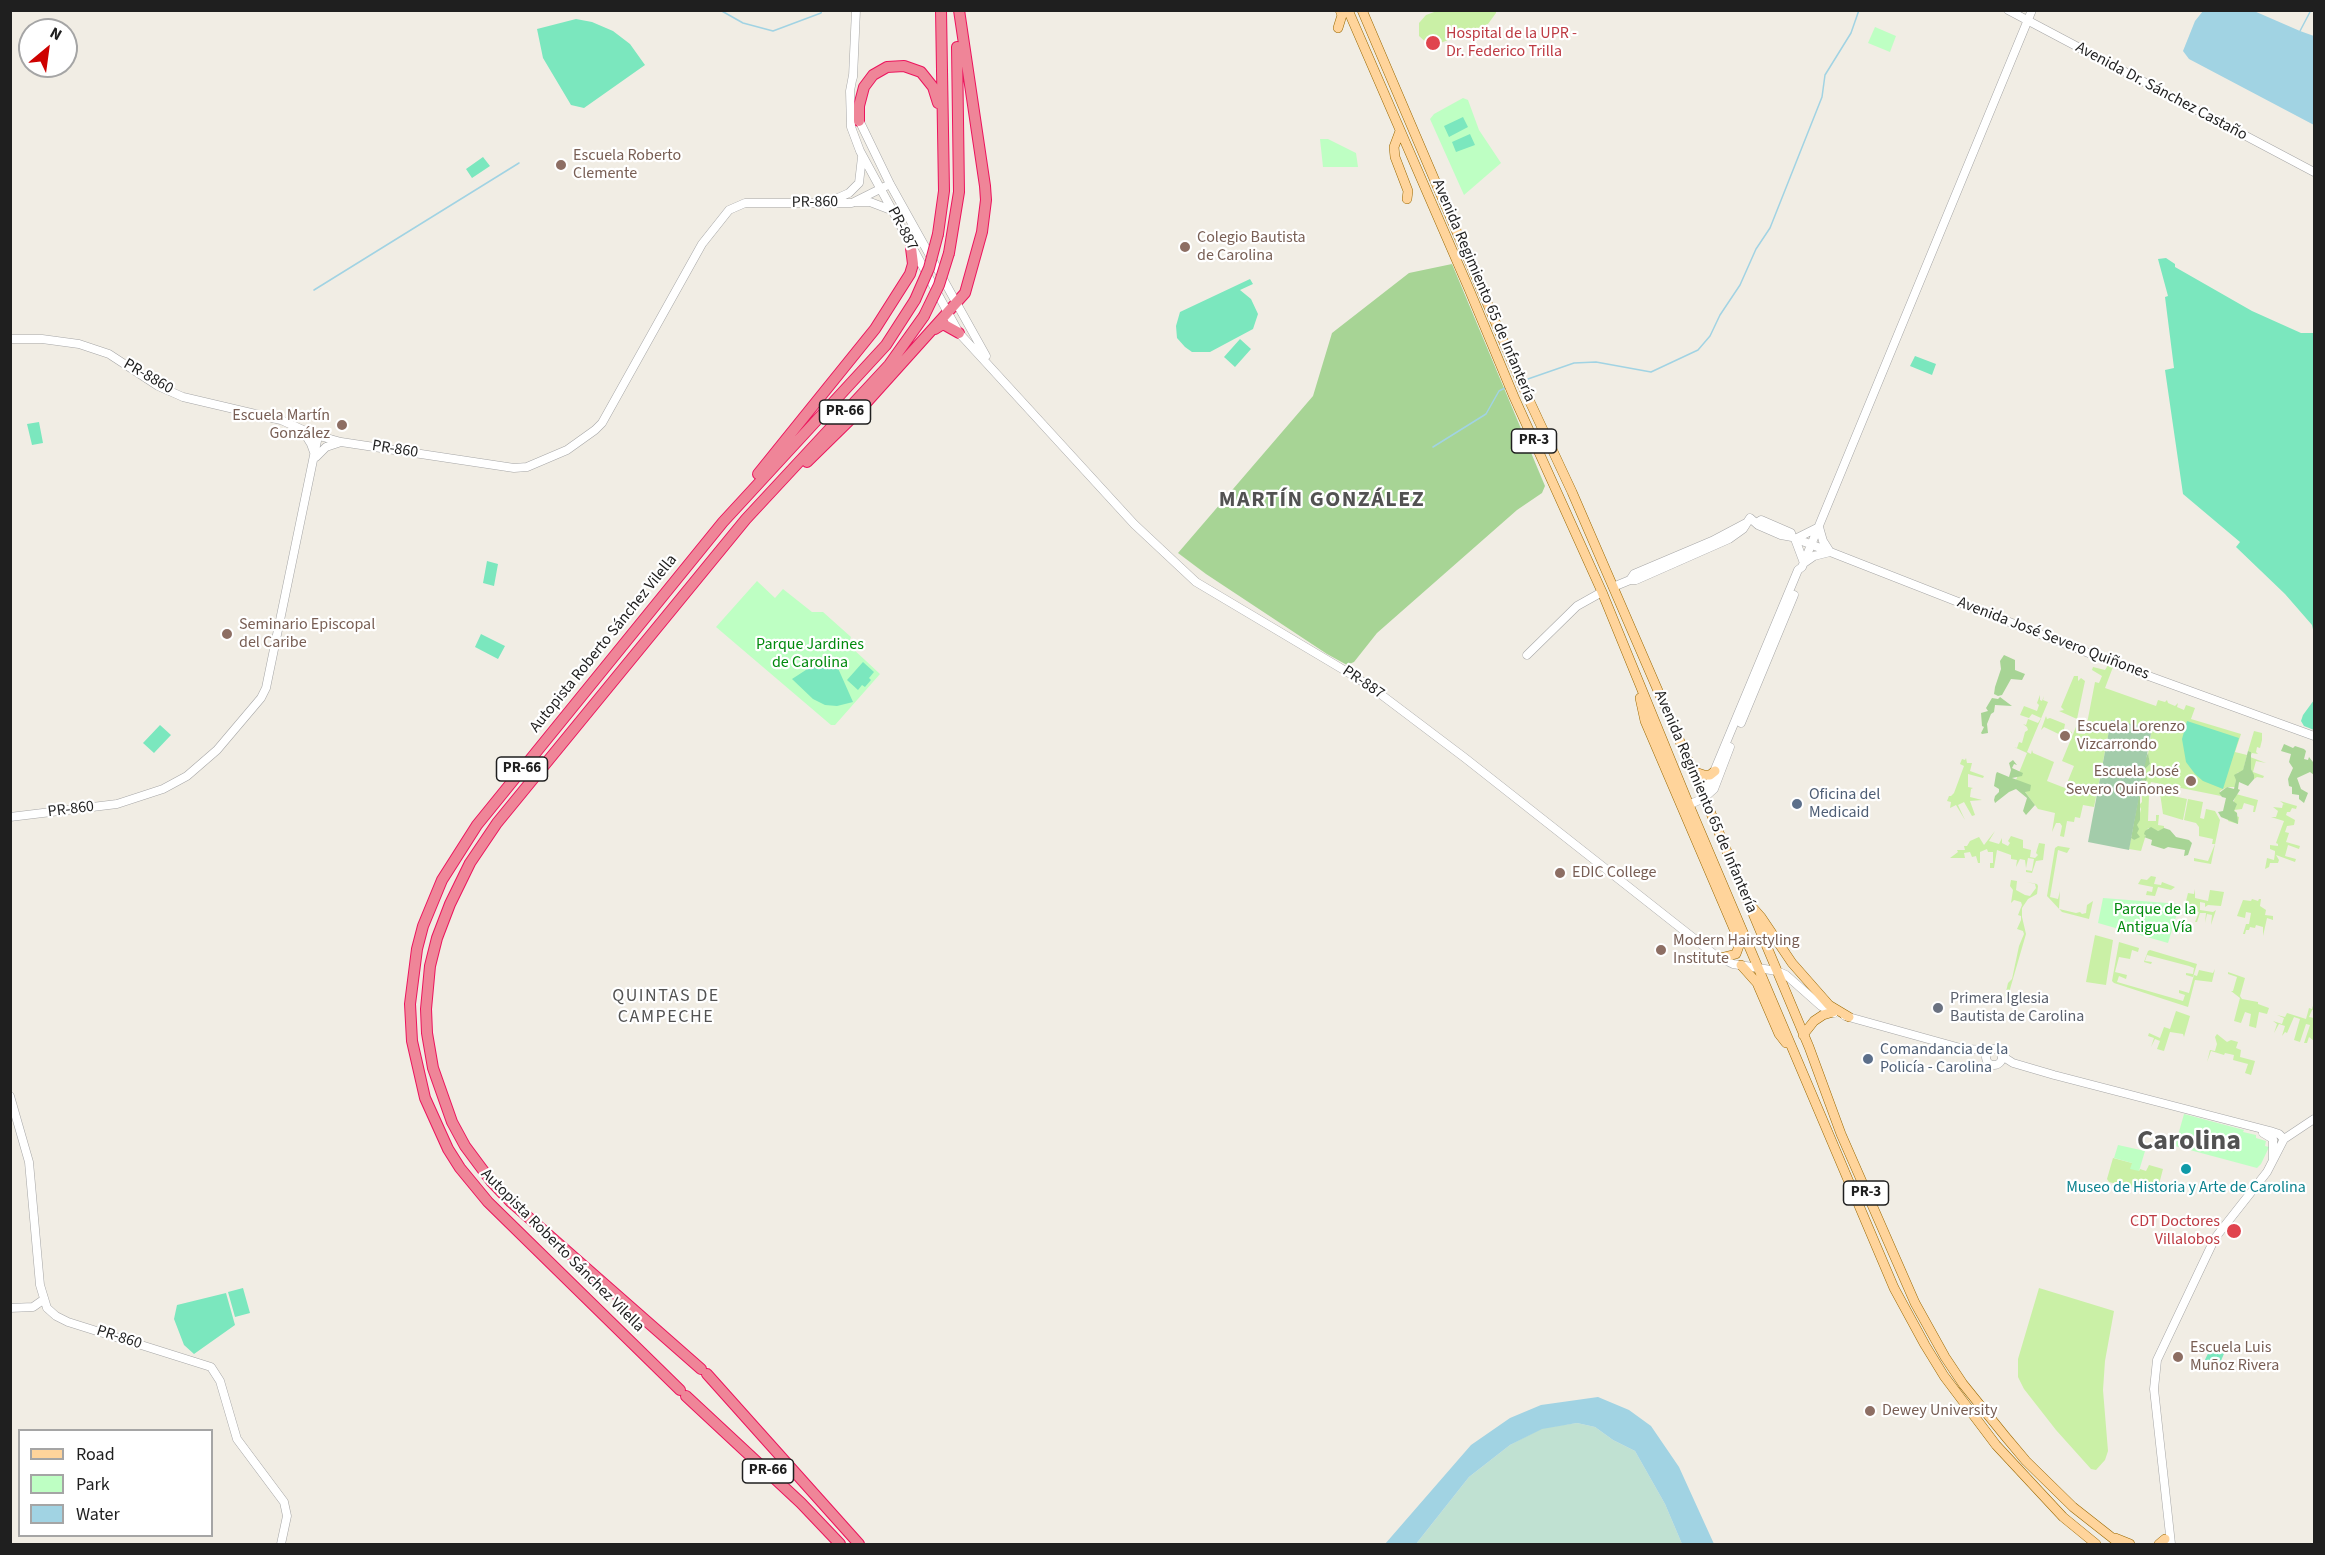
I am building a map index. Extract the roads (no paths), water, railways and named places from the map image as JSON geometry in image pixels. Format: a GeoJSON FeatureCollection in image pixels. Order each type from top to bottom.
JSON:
{"type":"FeatureCollection","features":[{"type":"Feature","properties":{"kind":"highway","name":"Autopista Roberto Sánchez Vilella"},"geometry":{"type":"LineString","coordinates":[[840,1545],[801,1503],[683,1393],[488,1202],[460,1168],[439,1133],[424,1098],[415,1060],[410,1004],[413,968],[423,926],[434,897],[464,843],[742,501],[886,345],[915,300],[929,268],[938,234],[944,191],[941,10]]}},
{"type":"Feature","properties":{"kind":"highway","name":"Autopista Roberto Sánchez Vilella"},"geometry":{"type":"LineString","coordinates":[[859,1545],[704,1371],[511,1202],[491,1181],[465,1146],[452,1122],[439,1089],[427,1033],[428,984],[433,952],[458,886],[470,863],[497,823],[761,503],[889,365],[924,316],[939,285],[950,253],[959,192],[957,10]]}},
{"type":"Feature","properties":{"kind":"highway"},"geometry":{"type":"LineString","coordinates":[[761,503],[828,443],[965,293],[982,232],[986,200],[983,167],[957,10]]}},
{"type":"Feature","properties":{"kind":"highway"},"geometry":{"type":"LineString","coordinates":[[859,121],[860,98],[867,82],[882,69],[898,65],[916,70],[930,82],[937,98],[942,121]]}},
{"type":"Feature","properties":{"kind":"highway"},"geometry":{"type":"LineString","coordinates":[[694,559],[706,538],[875,329],[910,274],[914,264],[911,248]]}},
{"type":"Feature","properties":{"kind":"highway"},"geometry":{"type":"LineString","coordinates":[[932,331],[943,324],[959,333]]}},
{"type":"Feature","properties":{"kind":"main road"},"geometry":{"type":"LineString","coordinates":[[1338,28],[1342,15],[1340,10]]}},
{"type":"Feature","properties":{"kind":"main road","name":"Avenida Regimiento 65 de Infantería"},"geometry":{"type":"LineString","coordinates":[[1348,10],[1470,288],[1514,397],[1602,592],[1637,681],[1645,721],[1759,968],[1894,1288],[1925,1345],[1964,1404],[1995,1445],[2063,1517],[2096,1545]]}},
{"type":"Feature","properties":{"kind":"main road","name":"Avenida Regimiento 65 de Infantería"},"geometry":{"type":"LineString","coordinates":[[1362,10],[1523,387],[1613,587],[1692,771],[1707,795],[1747,902],[1866,1194],[1910,1293],[1945,1357],[1982,1409],[2026,1461],[2073,1508],[2120,1545]]}},
{"type":"Feature","properties":{"kind":"main road"},"geometry":{"type":"LineString","coordinates":[[1400,131],[1394,147],[1395,157],[1408,191],[1407,199]]}},
{"type":"Feature","properties":{"kind":"main road"},"geometry":{"type":"LineString","coordinates":[[1692,771],[1710,775],[1715,771]]}},
{"type":"Feature","properties":{"kind":"main road"},"geometry":{"type":"LineString","coordinates":[[1685,807],[1740,943],[1736,954],[1720,958]]}},
{"type":"Feature","properties":{"kind":"main road"},"geometry":{"type":"LineString","coordinates":[[1747,902],[1761,917],[1792,963],[1828,1005],[1849,1017]]}},
{"type":"Feature","properties":{"kind":"main road"},"geometry":{"type":"LineString","coordinates":[[1741,965],[1756,983],[1779,1034],[1794,1053]]}},
{"type":"Feature","properties":{"kind":"main road"},"geometry":{"type":"LineString","coordinates":[[1803,1035],[1814,1021],[1822,1015],[1833,1012]]}},
{"type":"Feature","properties":{"kind":"main road"},"geometry":{"type":"LineString","coordinates":[[2110,1536],[2130,1545]]}},
{"type":"Feature","properties":{"kind":"street","name":"PR-887"},"geometry":{"type":"LineString","coordinates":[[856,10],[853,75],[859,121],[890,184],[993,368]]}},
{"type":"Feature","properties":{"kind":"street","name":"Avenida Dr. Sánchez Castaño"},"geometry":{"type":"LineString","coordinates":[[2008,10],[2314,172]]}},
{"type":"Feature","properties":{"kind":"street"},"geometry":{"type":"LineString","coordinates":[[1685,807],[1707,795],[1713,789],[2032,10]]}},
{"type":"Feature","properties":{"kind":"street","name":"PR-887"},"geometry":{"type":"LineString","coordinates":[[853,75],[850,91],[851,127],[862,155],[959,333],[1134,524],[1196,582],[1371,687],[1720,958],[1741,965],[1777,971]]}},
{"type":"Feature","properties":{"kind":"street"},"geometry":{"type":"LineString","coordinates":[[824,203],[849,193],[859,183],[862,155]]}},
{"type":"Feature","properties":{"kind":"street","name":"PR-860"},"geometry":{"type":"LineString","coordinates":[[10,817],[117,804],[163,789],[187,776],[217,750],[261,698],[266,688],[318,436],[341,442],[514,468],[538,464],[567,450],[602,423],[702,244],[729,210],[745,203],[852,203],[890,184]]}},
{"type":"Feature","properties":{"kind":"street"},"geometry":{"type":"LineString","coordinates":[[852,203],[870,201],[891,210]]}},
{"type":"Feature","properties":{"kind":"street","name":"PR-8860"},"geometry":{"type":"LineString","coordinates":[[10,339],[42,339],[79,344],[109,354],[158,386],[174,393],[281,420],[318,436]]}},
{"type":"Feature","properties":{"kind":"street"},"geometry":{"type":"LineString","coordinates":[[302,430],[311,444],[315,458],[326,447],[341,442]]}},
{"type":"Feature","properties":{"kind":"street","name":"Avenida José Severo Quiñones"},"geometry":{"type":"LineString","coordinates":[[1613,587],[1636,580],[1649,571],[1702,548],[1746,523],[1750,518],[1758,522],[1761,520],[1811,545],[2132,670],[2314,736]]}},
{"type":"Feature","properties":{"kind":"street"},"geometry":{"type":"LineString","coordinates":[[1803,565],[1794,538],[1819,526]]}},
{"type":"Feature","properties":{"kind":"street"},"geometry":{"type":"LineString","coordinates":[[1707,795],[1708,786],[1798,570],[1815,556],[1830,552],[1823,541],[1819,526]]}},
{"type":"Feature","properties":{"kind":"street"},"geometry":{"type":"LineString","coordinates":[[1527,655],[1577,606],[1602,592]]}},
{"type":"Feature","properties":{"kind":"street"},"geometry":{"type":"LineString","coordinates":[[1777,971],[1786,975],[1821,1006],[1833,1012],[1974,1051],[1999,1051],[2000,1060]]}},
{"type":"Feature","properties":{"kind":"street"},"geometry":{"type":"LineString","coordinates":[[1987,1062],[1986,1056],[1990,1050]]}},
{"type":"Feature","properties":{"kind":"street"},"geometry":{"type":"LineString","coordinates":[[1974,1051],[1992,1065],[2000,1060],[2013,1063],[2276,1133],[2284,1139]]}},
{"type":"Feature","properties":{"kind":"street"},"geometry":{"type":"LineString","coordinates":[[10,1095],[29,1162],[43,1300],[33,1307],[10,1308]]}},
{"type":"Feature","properties":{"kind":"street"},"geometry":{"type":"LineString","coordinates":[[2165,1543],[2168,1524],[2154,1389],[2157,1360],[2215,1238],[2262,1179],[2284,1139],[2314,1119]]}},
{"type":"Feature","properties":{"kind":"street"},"geometry":{"type":"LineString","coordinates":[[2257,1128],[2273,1139],[2273,1161]]}},
{"type":"Feature","properties":{"kind":"street","name":"PR-860"},"geometry":{"type":"LineString","coordinates":[[43,1300],[47,1308],[56,1316],[68,1322],[212,1367],[220,1381],[237,1439],[284,1502],[286,1516],[281,1545]]}},
{"type":"Feature","properties":{"kind":"water"},"geometry":{"type":"Polygon","coordinates":[[[2203,11],[2254,11],[2314,36],[2314,125],[2189,59],[2183,51],[2195,21],[2203,11]]]}},
{"type":"Feature","properties":{"kind":"water"},"geometry":{"type":"Polygon","coordinates":[[[1598,1397],[1629,1410],[1651,1426],[1679,1467],[1714,1544],[1682,1544],[1665,1504],[1635,1451],[1613,1440],[1595,1427],[1577,1423],[1542,1429],[1510,1445],[1469,1477],[1416,1544],[1385,1544],[1471,1445],[1510,1418],[1541,1405],[1598,1397]]]}},
{"type":"Feature","properties":{"kind":"waterway"},"geometry":{"type":"LineString","coordinates":[[720,10],[743,23],[773,31],[821,13],[822,10]]}},
{"type":"Feature","properties":{"kind":"waterway"},"geometry":{"type":"LineString","coordinates":[[1525,380],[1574,363],[1596,362],[1651,372],[1698,350],[1710,336],[1720,315],[1740,285],[1756,249],[1770,228],[1822,97],[1825,75],[1851,33],[1859,10]]}},
{"type":"Feature","properties":{"kind":"waterway"},"geometry":{"type":"LineString","coordinates":[[2300,31],[2311,10]]}},
{"type":"Feature","properties":{"kind":"waterway"},"geometry":{"type":"LineString","coordinates":[[314,290],[519,163]]}},
{"type":"Feature","properties":{"kind":"waterway"},"geometry":{"type":"LineString","coordinates":[[1433,447],[1486,414],[1499,391],[1507,387]]}},
{"type":"Feature","properties":{"kind":"place","name":"Hospital de la UPR - Dr. Federico Trilla"},"geometry":{"type":"Point","coordinates":[1433,43]}},
{"type":"Feature","properties":{"kind":"place","name":"Escuela Roberto Clemente"},"geometry":{"type":"Point","coordinates":[561,165]}},
{"type":"Feature","properties":{"kind":"place","name":"Colegio Bautista de Carolina"},"geometry":{"type":"Point","coordinates":[1185,247]}},
{"type":"Feature","properties":{"kind":"place","name":"Escuela Martín González"},"geometry":{"type":"Point","coordinates":[342,425]}},
{"type":"Feature","properties":{"kind":"place","name":"Seminario Episcopal del Caribe"},"geometry":{"type":"Point","coordinates":[227,634]}},
{"type":"Feature","properties":{"kind":"place","name":"Escuela Lorenzo Vizcarrondo"},"geometry":{"type":"Point","coordinates":[2065,736]}},
{"type":"Feature","properties":{"kind":"place","name":"Escuela José Severo Quiñones"},"geometry":{"type":"Point","coordinates":[2191,781]}},
{"type":"Feature","properties":{"kind":"place","name":"Oficina del Medicaid"},"geometry":{"type":"Point","coordinates":[1797,804]}},
{"type":"Feature","properties":{"kind":"place","name":"EDIC College"},"geometry":{"type":"Point","coordinates":[1560,873]}},
{"type":"Feature","properties":{"kind":"place","name":"Modern Hairstyling Institute"},"geometry":{"type":"Point","coordinates":[1661,950]}},
{"type":"Feature","properties":{"kind":"place","name":"Primera Iglesia Bautista de Carolina"},"geometry":{"type":"Point","coordinates":[1938,1008]}},
{"type":"Feature","properties":{"kind":"place","name":"Comandancia de la Policía - Carolina"},"geometry":{"type":"Point","coordinates":[1868,1059]}},
{"type":"Feature","properties":{"kind":"place","name":"Museo de Historia y Arte de Carolina"},"geometry":{"type":"Point","coordinates":[2186,1169]}},
{"type":"Feature","properties":{"kind":"place","name":"CDT Doctores Villalobos"},"geometry":{"type":"Point","coordinates":[2234,1231]}},
{"type":"Feature","properties":{"kind":"place","name":"Escuela Luis Muñoz Rivera"},"geometry":{"type":"Point","coordinates":[2178,1357]}},
{"type":"Feature","properties":{"kind":"place","name":"Dewey University"},"geometry":{"type":"Point","coordinates":[1870,1411]}},
{"type":"Feature","properties":{"kind":"district","name":"MARTÍN GONZÁLEZ"},"geometry":{"type":"Point","coordinates":[1322,501]}},
{"type":"Feature","properties":{"kind":"district","name":"QUINTAS DE CAMPECHE"},"geometry":{"type":"Point","coordinates":[666,1007]}},
{"type":"Feature","properties":{"kind":"district","name":"Carolina"},"geometry":{"type":"Point","coordinates":[2189,1143]}},
{"type":"Feature","properties":{"kind":"park label","name":"Parque Jardines de Carolina"},"geometry":{"type":"Point","coordinates":[810,654]}},
{"type":"Feature","properties":{"kind":"park label","name":"Parque de la Antigua Vía"},"geometry":{"type":"Point","coordinates":[2155,919]}}]}
